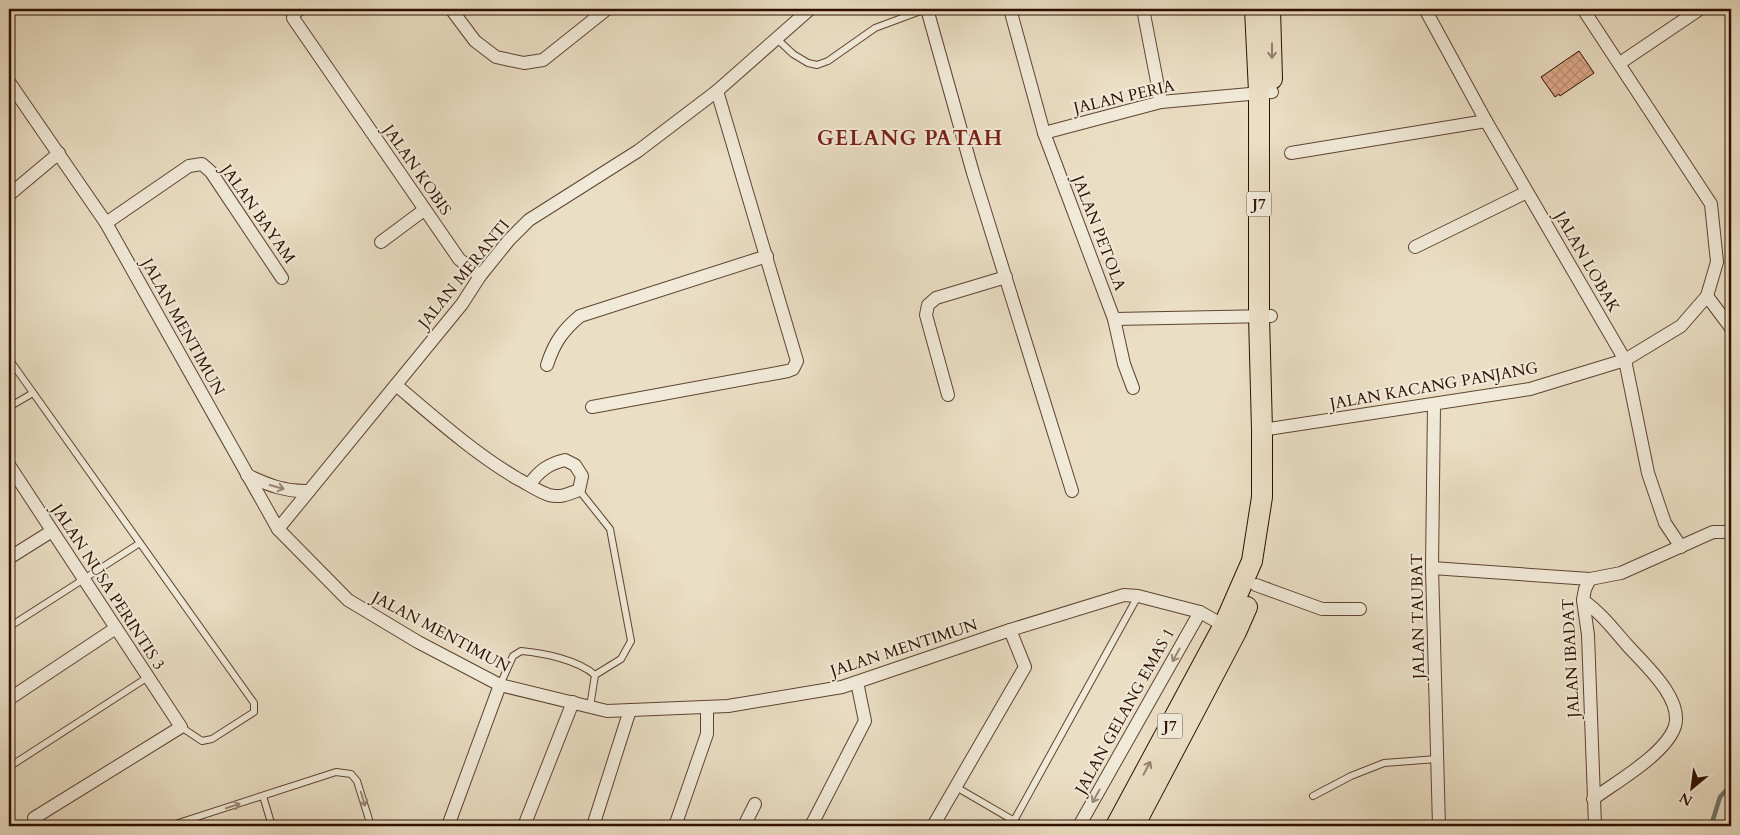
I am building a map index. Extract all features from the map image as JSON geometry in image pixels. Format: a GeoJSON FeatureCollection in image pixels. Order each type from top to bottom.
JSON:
{"type":"FeatureCollection","features":[{"type":"Feature","properties":{"kind":"main road","name":"J7"},"geometry":{"type":"LineString","coordinates":[[1255,9],[1266,92]]}},
{"type":"Feature","properties":{"kind":"main road","name":"J7"},"geometry":{"type":"LineString","coordinates":[[1116,826],[1256,585],[1265,565],[1272,499],[1265,316],[1266,92],[1270,9]]}},
{"type":"Feature","properties":{"kind":"main road","name":"J7"},"geometry":{"type":"LineString","coordinates":[[1134,826],[1230,629],[1252,561],[1262,497],[1268,430]]}},
{"type":"Feature","properties":{"kind":"street"},"geometry":{"type":"LineString","coordinates":[[451,9],[475,41],[496,57],[524,63],[543,60],[608,9]]}},
{"type":"Feature","properties":{"kind":"street","name":"JALAN MERANTI"},"geometry":{"type":"LineString","coordinates":[[278,529],[462,304],[480,276],[509,240],[529,220],[638,151],[717,91],[810,9]]}},
{"type":"Feature","properties":{"kind":"street"},"geometry":{"type":"LineString","coordinates":[[927,9],[973,173],[1072,491]]}},
{"type":"Feature","properties":{"kind":"street","name":"JALAN PETOLA"},"geometry":{"type":"LineString","coordinates":[[1010,9],[1044,132],[1114,319],[1124,364],[1133,388]]}},
{"type":"Feature","properties":{"kind":"street"},"geometry":{"type":"LineString","coordinates":[[1143,9],[1161,102]]}},
{"type":"Feature","properties":{"kind":"street","name":"JALAN LOBAK"},"geometry":{"type":"LineString","coordinates":[[1424,9],[1486,121],[1625,360],[1648,473],[1665,523],[1681,547]]}},
{"type":"Feature","properties":{"kind":"street","name":"JALAN KACANG PANJANG"},"geometry":{"type":"LineString","coordinates":[[1268,430],[1530,389],[1625,360],[1681,326],[1706,296],[1717,262],[1711,204],[1583,9]]}},
{"type":"Feature","properties":{"kind":"street"},"geometry":{"type":"LineString","coordinates":[[1620,63],[1700,9]]}},
{"type":"Feature","properties":{"kind":"street","name":"JALAN KOBIS"},"geometry":{"type":"LineString","coordinates":[[289,13],[459,259],[480,276]]}},
{"type":"Feature","properties":{"kind":"street","name":"JALAN MENTIMUN"},"geometry":{"type":"LineString","coordinates":[[9,82],[106,223],[278,529],[348,600],[418,642],[500,685],[608,711],[728,706],[842,687],[1010,630],[1124,595],[1138,596],[1200,612],[1230,629]]}},
{"type":"Feature","properties":{"kind":"street"},"geometry":{"type":"LineString","coordinates":[[592,407],[793,369],[797,361],[717,91]]}},
{"type":"Feature","properties":{"kind":"street","name":"JALAN PERIA"},"geometry":{"type":"LineString","coordinates":[[1044,132],[1161,102],[1266,92]]}},
{"type":"Feature","properties":{"kind":"street"},"geometry":{"type":"LineString","coordinates":[[1291,153],[1486,121]]}},
{"type":"Feature","properties":{"kind":"street"},"geometry":{"type":"LineString","coordinates":[[9,195],[28,182],[59,153]]}},
{"type":"Feature","properties":{"kind":"street","name":"JALAN BAYAM"},"geometry":{"type":"LineString","coordinates":[[106,223],[188,166],[202,164],[211,172],[282,278]]}},
{"type":"Feature","properties":{"kind":"street"},"geometry":{"type":"LineString","coordinates":[[1415,247],[1527,192]]}},
{"type":"Feature","properties":{"kind":"street"},"geometry":{"type":"LineString","coordinates":[[381,242],[424,210]]}},
{"type":"Feature","properties":{"kind":"street"},"geometry":{"type":"LineString","coordinates":[[547,365],[553,345],[565,329],[580,316],[767,256]]}},
{"type":"Feature","properties":{"kind":"street"},"geometry":{"type":"LineString","coordinates":[[948,395],[926,315],[928,305],[936,298],[1006,277]]}},
{"type":"Feature","properties":{"kind":"street"},"geometry":{"type":"LineString","coordinates":[[1706,296],[1731,328]]}},
{"type":"Feature","properties":{"kind":"street"},"geometry":{"type":"LineString","coordinates":[[1114,319],[1265,316]]}},
{"type":"Feature","properties":{"kind":"street"},"geometry":{"type":"LineString","coordinates":[[396,385],[452,432],[501,469],[529,485],[550,495],[564,496],[579,490],[582,476],[575,466],[565,460],[552,463],[538,473],[529,485]]}},
{"type":"Feature","properties":{"kind":"street","name":"JALAN TAUBAT"},"geometry":{"type":"LineString","coordinates":[[1434,405],[1432,568],[1439,826]]}},
{"type":"Feature","properties":{"kind":"street","name":"JALAN NUSA PERINTIS 3"},"geometry":{"type":"LineString","coordinates":[[9,465],[13,481],[52,531],[181,727]]}},
{"type":"Feature","properties":{"kind":"street"},"geometry":{"type":"LineString","coordinates":[[247,475],[264,484],[292,491],[309,491]]}},
{"type":"Feature","properties":{"kind":"street"},"geometry":{"type":"LineString","coordinates":[[9,558],[52,531]]}},
{"type":"Feature","properties":{"kind":"street","name":"JALAN IBADAT"},"geometry":{"type":"LineString","coordinates":[[1595,826],[1588,635],[1583,600],[1584,589],[1590,579],[1621,573],[1713,532],[1731,532]]}},
{"type":"Feature","properties":{"kind":"street"},"geometry":{"type":"LineString","coordinates":[[1432,568],[1590,579]]}},
{"type":"Feature","properties":{"kind":"street"},"geometry":{"type":"LineString","coordinates":[[1256,585],[1322,609],[1360,609]]}},
{"type":"Feature","properties":{"kind":"street"},"geometry":{"type":"LineString","coordinates":[[1583,600],[1604,615],[1660,680],[1674,706],[1675,725],[1665,743],[1593,799]]}},
{"type":"Feature","properties":{"kind":"street","name":"JALAN GELANG EMAS 1"},"geometry":{"type":"LineString","coordinates":[[1079,826],[1200,612]]}},
{"type":"Feature","properties":{"kind":"street"},"geometry":{"type":"LineString","coordinates":[[9,699],[116,628]]}},
{"type":"Feature","properties":{"kind":"street"},"geometry":{"type":"LineString","coordinates":[[934,826],[1025,667],[1010,630]]}},
{"type":"Feature","properties":{"kind":"street"},"geometry":{"type":"LineString","coordinates":[[811,826],[865,721],[857,682]]}},
{"type":"Feature","properties":{"kind":"street"},"geometry":{"type":"LineString","coordinates":[[448,826],[500,685]]}},
{"type":"Feature","properties":{"kind":"street"},"geometry":{"type":"LineString","coordinates":[[524,826],[573,702]]}},
{"type":"Feature","properties":{"kind":"street"},"geometry":{"type":"LineString","coordinates":[[675,826],[707,734],[707,706]]}},
{"type":"Feature","properties":{"kind":"street"},"geometry":{"type":"LineString","coordinates":[[593,826],[630,710]]}},
{"type":"Feature","properties":{"kind":"street"},"geometry":{"type":"LineString","coordinates":[[34,818],[181,727]]}},
{"type":"Feature","properties":{"kind":"street"},"geometry":{"type":"LineString","coordinates":[[744,826],[755,804]]}},
{"type":"Feature","properties":{"kind":"lane"},"geometry":{"type":"LineString","coordinates":[[289,13],[305,9]]}},
{"type":"Feature","properties":{"kind":"lane"},"geometry":{"type":"LineString","coordinates":[[776,38],[793,54],[808,63],[817,65],[828,61],[875,28],[927,9]]}},
{"type":"Feature","properties":{"kind":"lane"},"geometry":{"type":"LineString","coordinates":[[9,359],[254,703],[254,712],[212,739],[202,741],[181,727]]}},
{"type":"Feature","properties":{"kind":"lane"},"geometry":{"type":"LineString","coordinates":[[9,408],[33,393]]}},
{"type":"Feature","properties":{"kind":"lane"},"geometry":{"type":"LineString","coordinates":[[579,490],[610,529],[631,641],[621,659],[595,675],[590,706]]}},
{"type":"Feature","properties":{"kind":"lane"},"geometry":{"type":"LineString","coordinates":[[9,627],[140,543]]}},
{"type":"Feature","properties":{"kind":"lane"},"geometry":{"type":"LineString","coordinates":[[1013,824],[1138,596]]}},
{"type":"Feature","properties":{"kind":"lane"},"geometry":{"type":"LineString","coordinates":[[500,685],[513,656],[521,651],[534,652],[587,668],[595,675]]}},
{"type":"Feature","properties":{"kind":"lane"},"geometry":{"type":"LineString","coordinates":[[9,767],[148,677]]}},
{"type":"Feature","properties":{"kind":"lane"},"geometry":{"type":"LineString","coordinates":[[1313,796],[1350,776],[1384,763],[1437,759]]}},
{"type":"Feature","properties":{"kind":"lane"},"geometry":{"type":"LineString","coordinates":[[172,826],[336,772],[351,774],[358,781],[371,826]]}},
{"type":"Feature","properties":{"kind":"lane"},"geometry":{"type":"LineString","coordinates":[[956,787],[1013,824],[1023,826]]}},
{"type":"Feature","properties":{"kind":"lane"},"geometry":{"type":"LineString","coordinates":[[263,796],[272,826]]}},
{"type":"Feature","properties":{"kind":"building"},"geometry":{"type":"Polygon","coordinates":[[[1579,51],[1594,73],[1560,96],[1559,94],[1555,97],[1541,77],[1579,51]]]}},
{"type":"Feature","properties":{"kind":"waterway"},"geometry":{"type":"LineString","coordinates":[[1711,826],[1720,797],[1731,785]]}},
{"type":"Feature","properties":{"kind":"district","name":"GELANG PATAH"},"geometry":{"type":"Point","coordinates":[910,138]}}]}
